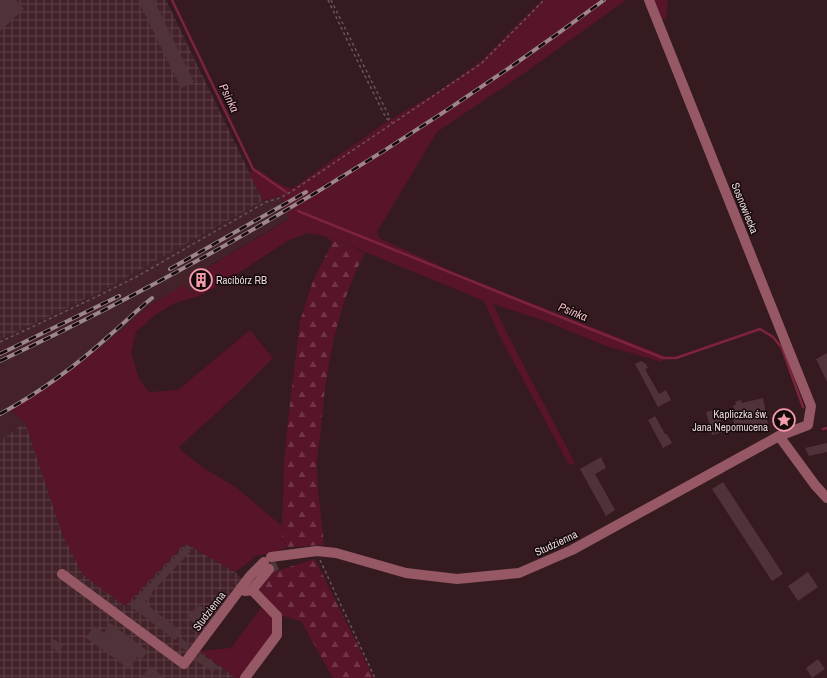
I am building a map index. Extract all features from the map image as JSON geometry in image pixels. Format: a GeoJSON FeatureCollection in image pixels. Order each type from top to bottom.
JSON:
{"type":"FeatureCollection","features":[{"type":"Feature","properties":{"kind":"street","name":"Sosnowiecka"},"geometry":{"type":"LineString","coordinates":[[649,0],[812,406],[808,425]]}},
{"type":"Feature","properties":{"kind":"street","name":"Studzienna"},"geometry":{"type":"LineString","coordinates":[[62,574],[184,664],[250,576],[270,563],[302,552],[318,552],[336,553],[406,573],[457,579],[519,573],[572,550],[778,436],[808,425]]}},
{"type":"Feature","properties":{"kind":"street"},"geometry":{"type":"LineString","coordinates":[[778,436],[815,485],[827,498]]}},
{"type":"Feature","properties":{"kind":"street","name":"Studzienna"},"geometry":{"type":"LineString","coordinates":[[239,591],[252,590],[270,563]]}},
{"type":"Feature","properties":{"kind":"street"},"geometry":{"type":"LineString","coordinates":[[245,678],[277,635],[276,616],[252,590]]}},
{"type":"Feature","properties":{"kind":"path"},"geometry":{"type":"LineString","coordinates":[[328,0],[388,121],[392,123]]}},
{"type":"Feature","properties":{"kind":"path"},"geometry":{"type":"LineString","coordinates":[[331,0],[390,118],[388,121]]}},
{"type":"Feature","properties":{"kind":"path"},"geometry":{"type":"LineString","coordinates":[[0,342],[138,276],[266,202],[284,196],[482,63],[544,0]]}},
{"type":"Feature","properties":{"kind":"path"},"geometry":{"type":"LineString","coordinates":[[318,552],[320,563],[375,678]]}},
{"type":"Feature","properties":{"kind":"shaded area"},"geometry":{"type":"Polygon","coordinates":[[[0,0],[166,0],[263,201],[100,292],[0,340],[0,0]]]}},
{"type":"Feature","properties":{"kind":"shaded area"},"geometry":{"type":"Polygon","coordinates":[[[280,196],[290,218],[208,267],[214,279],[190,292],[185,285],[150,305],[109,341],[10,410],[25,422],[0,441],[0,340],[100,292],[263,201],[280,196]]]}},
{"type":"Feature","properties":{"kind":"shaded area"},"geometry":{"type":"Polygon","coordinates":[[[25,422],[63,536],[124,606],[185,543],[235,572],[243,579],[200,651],[236,678],[0,678],[0,441],[25,422]]]}},
{"type":"Feature","properties":{"kind":"green space"},"geometry":{"type":"Polygon","coordinates":[[[542,0],[626,0],[526,72],[437,132],[377,232],[379,238],[456,273],[665,356],[662,362],[606,346],[545,321],[493,304],[575,463],[569,465],[498,333],[484,301],[334,239],[332,242],[325,236],[308,233],[289,240],[218,286],[199,296],[175,303],[155,315],[136,332],[131,353],[139,378],[149,392],[178,390],[250,330],[273,358],[237,394],[179,447],[202,467],[237,488],[282,526],[282,538],[288,547],[269,554],[253,557],[252,560],[235,572],[185,543],[125,606],[83,575],[63,536],[25,422],[10,410],[109,341],[150,305],[185,284],[190,292],[214,279],[207,268],[289,219],[280,196],[263,201],[249,172],[259,170],[279,184],[293,188],[383,124],[437,92],[481,61],[542,0]]]}},
{"type":"Feature","properties":{"kind":"green space"},"geometry":{"type":"Polygon","coordinates":[[[653,0],[668,0],[666,19],[662,19],[653,0]]]}},
{"type":"Feature","properties":{"kind":"green space"},"geometry":{"type":"Polygon","coordinates":[[[334,239],[365,253],[347,295],[329,361],[317,469],[324,545],[288,547],[282,538],[284,461],[300,321],[313,281],[334,239]]]}},
{"type":"Feature","properties":{"kind":"green space"},"geometry":{"type":"Polygon","coordinates":[[[315,559],[374,678],[333,678],[301,621],[283,616],[259,591],[263,583],[273,572],[315,559]]]}},
{"type":"Feature","properties":{"kind":"green space"},"geometry":{"type":"Polygon","coordinates":[[[263,605],[274,621],[274,633],[242,678],[236,678],[200,651],[231,648],[263,605]]]}},
{"type":"Feature","properties":{"kind":"building"},"geometry":{"type":"Polygon","coordinates":[[[0,0],[16,0],[24,9],[0,31],[0,0]]]}},
{"type":"Feature","properties":{"kind":"building"},"geometry":{"type":"Polygon","coordinates":[[[138,0],[154,0],[194,82],[181,88],[138,0]]]}},
{"type":"Feature","properties":{"kind":"building","name":"Racibórz RB"},"geometry":{"type":"Polygon","coordinates":[[[205,273],[209,280],[198,286],[194,279],[205,273]]]}},
{"type":"Feature","properties":{"kind":"building"},"geometry":{"type":"Polygon","coordinates":[[[827,353],[827,382],[816,359],[827,353]]]}},
{"type":"Feature","properties":{"kind":"building"},"geometry":{"type":"Polygon","coordinates":[[[641,361],[646,364],[648,368],[645,369],[659,394],[666,390],[671,400],[658,407],[635,364],[641,361]]]}},
{"type":"Feature","properties":{"kind":"building"},"geometry":{"type":"Polygon","coordinates":[[[763,398],[768,424],[756,426],[756,424],[736,429],[733,420],[736,418],[733,405],[736,405],[735,402],[741,400],[742,403],[763,398]]]}},
{"type":"Feature","properties":{"kind":"building"},"geometry":{"type":"Polygon","coordinates":[[[718,409],[724,432],[712,435],[706,412],[718,409]]]}},
{"type":"Feature","properties":{"kind":"building"},"geometry":{"type":"Polygon","coordinates":[[[655,416],[672,443],[663,448],[648,420],[655,416]]]}},
{"type":"Feature","properties":{"kind":"building"},"geometry":{"type":"Polygon","coordinates":[[[827,443],[827,452],[809,456],[805,448],[827,443]]]}},
{"type":"Feature","properties":{"kind":"building"},"geometry":{"type":"Polygon","coordinates":[[[601,457],[606,468],[595,474],[615,510],[606,516],[580,469],[601,457]]]}},
{"type":"Feature","properties":{"kind":"building"},"geometry":{"type":"Polygon","coordinates":[[[723,482],[783,574],[772,581],[712,489],[723,482]]]}},
{"type":"Feature","properties":{"kind":"building"},"geometry":{"type":"Polygon","coordinates":[[[186,546],[191,551],[151,593],[153,594],[145,602],[182,632],[175,640],[130,606],[186,546]]]}},
{"type":"Feature","properties":{"kind":"building"},"geometry":{"type":"Polygon","coordinates":[[[808,572],[818,587],[798,601],[788,586],[808,572]]]}},
{"type":"Feature","properties":{"kind":"building"},"geometry":{"type":"Polygon","coordinates":[[[200,605],[208,615],[195,625],[187,615],[200,605]]]}},
{"type":"Feature","properties":{"kind":"building"},"geometry":{"type":"Polygon","coordinates":[[[110,623],[148,651],[141,660],[137,657],[129,669],[86,638],[94,626],[104,633],[110,623]]]}},
{"type":"Feature","properties":{"kind":"building"},"geometry":{"type":"Polygon","coordinates":[[[181,638],[190,645],[186,651],[177,644],[181,638]]]}},
{"type":"Feature","properties":{"kind":"building"},"geometry":{"type":"Polygon","coordinates":[[[54,639],[63,646],[58,652],[49,645],[54,639]]]}},
{"type":"Feature","properties":{"kind":"building"},"geometry":{"type":"Polygon","coordinates":[[[200,653],[218,666],[213,672],[195,660],[200,653]]]}},
{"type":"Feature","properties":{"kind":"building"},"geometry":{"type":"Polygon","coordinates":[[[818,659],[825,669],[812,678],[806,668],[818,659]]]}},
{"type":"Feature","properties":{"kind":"building"},"geometry":{"type":"Polygon","coordinates":[[[150,666],[165,678],[141,678],[150,666]]]}},
{"type":"Feature","properties":{"kind":"waterway","name":"Psinka"},"geometry":{"type":"LineString","coordinates":[[172,0],[253,169],[286,192]]}},
{"type":"Feature","properties":{"kind":"waterway","name":"Psinka"},"geometry":{"type":"LineString","coordinates":[[298,211],[663,358],[676,358],[760,329],[773,337],[782,348],[803,407]]}},
{"type":"Feature","properties":{"kind":"waterway","name":"Psinka"},"geometry":{"type":"LineString","coordinates":[[823,429],[827,428]]}},
{"type":"Feature","properties":{"kind":"tunnel"},"geometry":{"type":"LineString","coordinates":[[269,569],[277,565]]}},
{"type":"Feature","properties":{"kind":"railway"},"geometry":{"type":"LineString","coordinates":[[0,361],[79,323],[158,282],[311,196],[460,101],[533,52],[604,0]]}},
{"type":"Feature","properties":{"kind":"railway"},"geometry":{"type":"LineString","coordinates":[[170,269],[306,192]]}},
{"type":"Feature","properties":{"kind":"railway"},"geometry":{"type":"LineString","coordinates":[[0,354],[119,296]]}},
{"type":"Feature","properties":{"kind":"railway"},"geometry":{"type":"LineString","coordinates":[[0,414],[43,388],[71,368],[152,298]]}},
{"type":"Feature","properties":{"kind":"place","name":"Racibórz RB"},"geometry":{"type":"Point","coordinates":[201,280]}},
{"type":"Feature","properties":{"kind":"place","name":"Kapliczka św. Jana Nepomucena"},"geometry":{"type":"Point","coordinates":[784,420]}}]}
